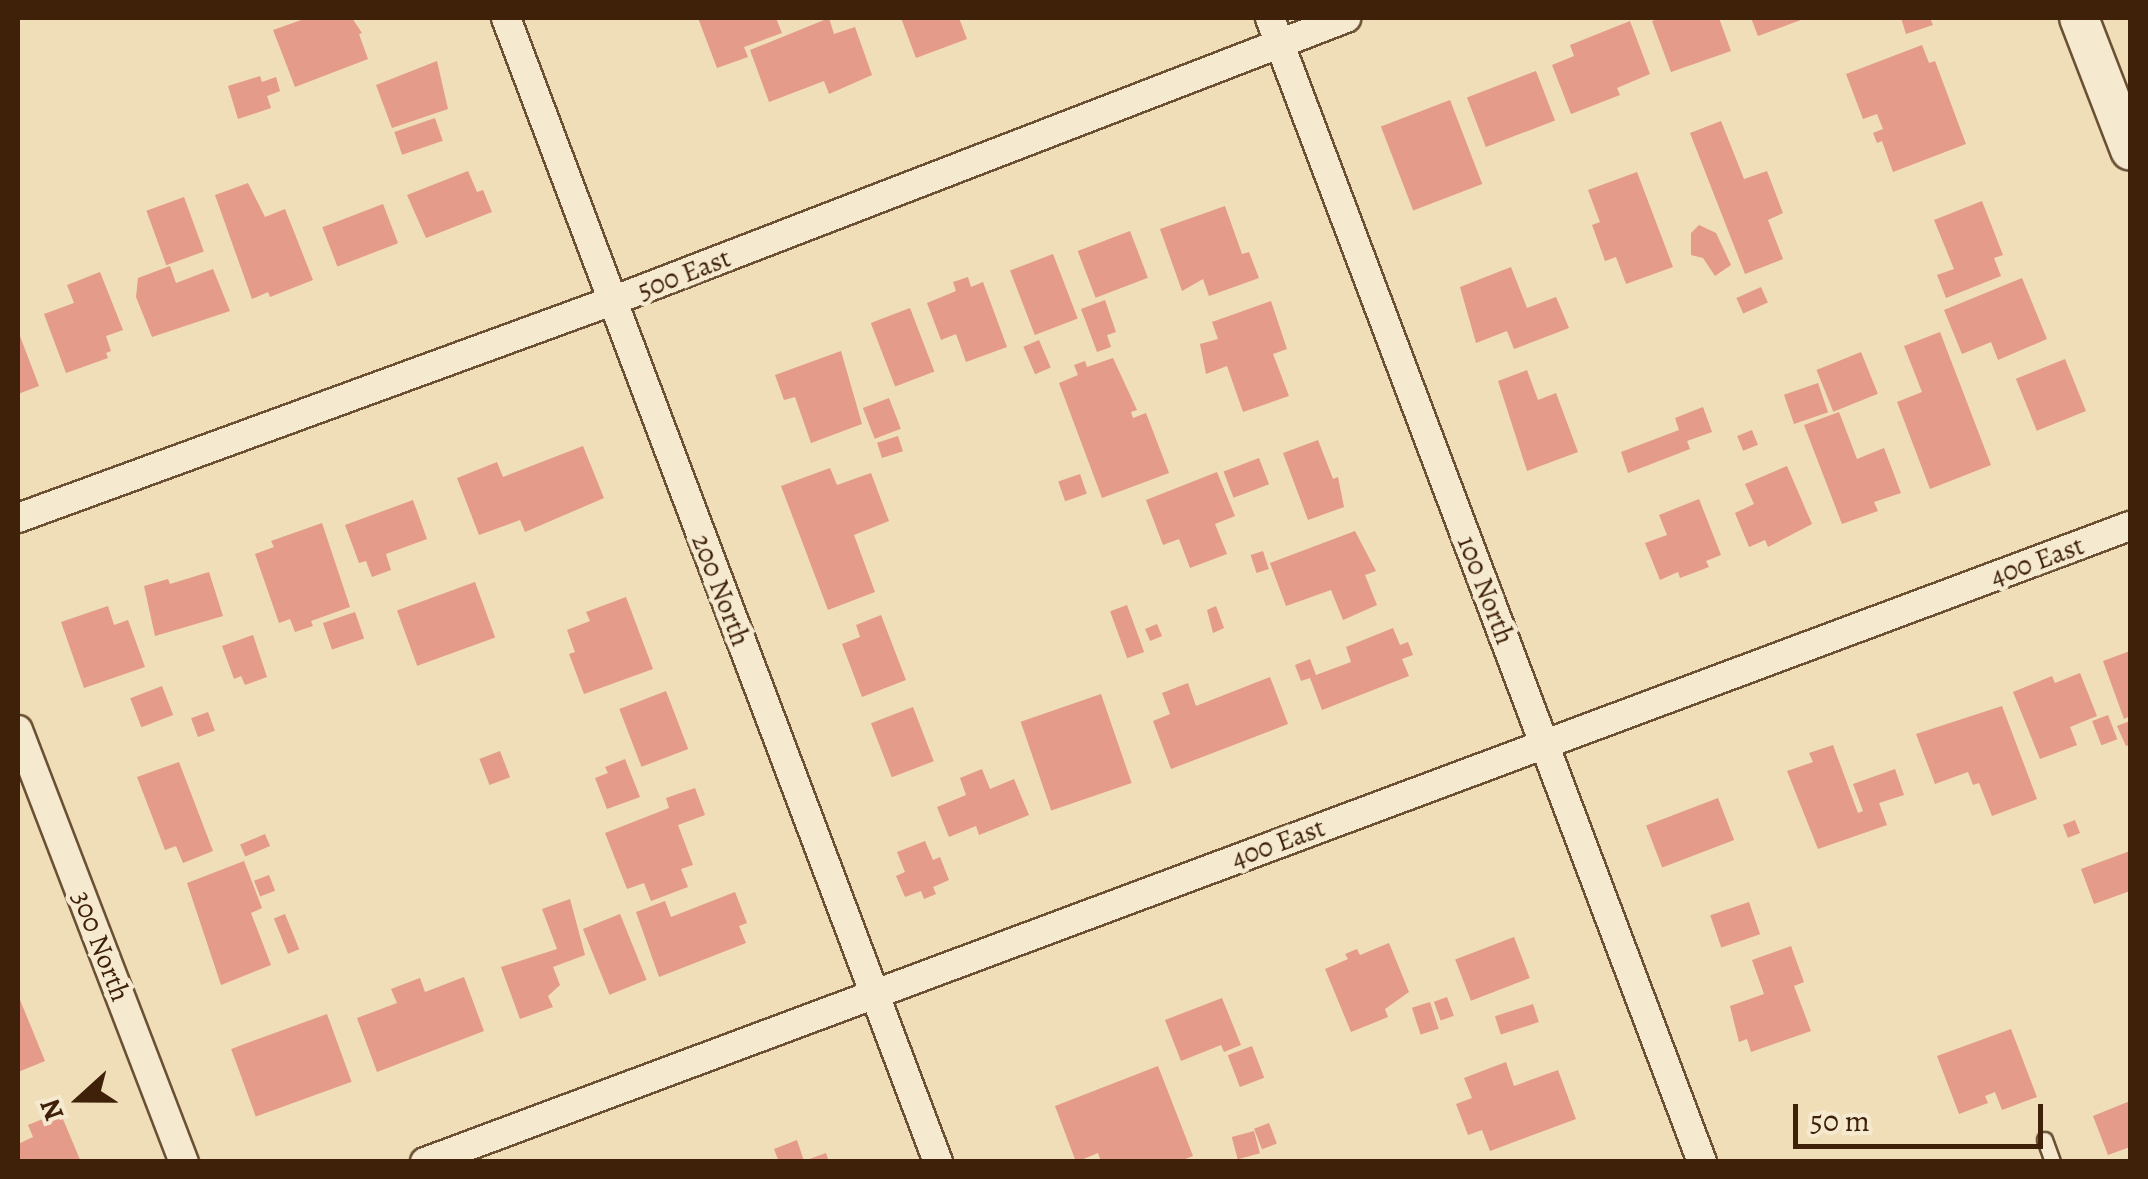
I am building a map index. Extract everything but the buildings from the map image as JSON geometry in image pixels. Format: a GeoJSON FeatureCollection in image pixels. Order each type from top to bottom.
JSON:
{"type":"FeatureCollection","features":[{"type":"Feature","properties":{"kind":"main road"},"geometry":{"type":"LineString","coordinates":[[2079,18],[2130,150]]}},
{"type":"Feature","properties":{"kind":"street","name":"200 North"},"geometry":{"type":"LineString","coordinates":[[506,18],[938,1162]]}},
{"type":"Feature","properties":{"kind":"street","name":"500 East"},"geometry":{"type":"LineString","coordinates":[[18,518],[612,302],[1275,30],[1346,18]]}},
{"type":"Feature","properties":{"kind":"street","name":"100 North"},"geometry":{"type":"LineString","coordinates":[[1275,30],[1702,1162]]}},
{"type":"Feature","properties":{"kind":"street","name":"400 East"},"geometry":{"type":"LineString","coordinates":[[425,1162],[2130,526]]}},
{"type":"Feature","properties":{"kind":"street","name":"300 North"},"geometry":{"type":"LineString","coordinates":[[18,730],[184,1162]]}},
{"type":"Feature","properties":{"kind":"lane"},"geometry":{"type":"LineString","coordinates":[[2044,1140],[2053,1162]]}}]}
